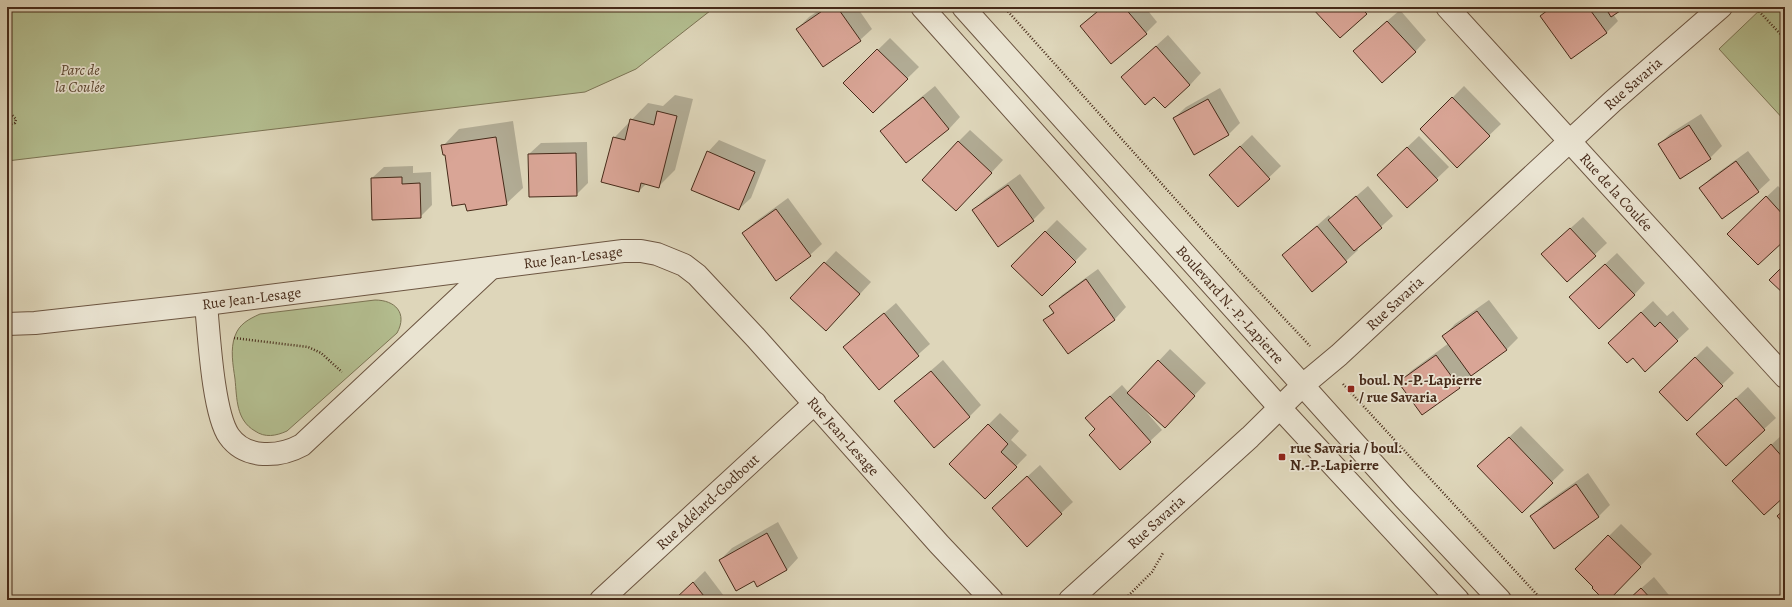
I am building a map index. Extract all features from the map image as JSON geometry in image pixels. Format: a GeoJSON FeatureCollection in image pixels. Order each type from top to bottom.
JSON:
{"type":"FeatureCollection","features":[{"type":"Feature","properties":{"kind":"street","name":"Boulevard N.-P.-Lapierre"},"geometry":{"type":"LineString","coordinates":[[922,7],[1280,408],[1458,600]]}},
{"type":"Feature","properties":{"kind":"street","name":"Boulevard N.-P.-Lapierre"},"geometry":{"type":"LineString","coordinates":[[963,7],[1403,497],[1500,600]]}},
{"type":"Feature","properties":{"kind":"street","name":"Rue de la Coulée"},"geometry":{"type":"LineString","coordinates":[[1448,7],[1785,377]]}},
{"type":"Feature","properties":{"kind":"street","name":"Rue Savaria"},"geometry":{"type":"LineString","coordinates":[[1070,600],[1250,438],[1303,385],[1344,350],[1570,140],[1721,7]]}},
{"type":"Feature","properties":{"kind":"street","name":"Rue Jean-Lesage"},"geometry":{"type":"LineString","coordinates":[[7,324],[35,323],[206,304],[623,250],[642,251],[671,259],[684,265],[697,275],[815,403],[939,544],[992,600]]}},
{"type":"Feature","properties":{"kind":"street"},"geometry":{"type":"LineString","coordinates":[[206,304],[217,400],[225,428],[230,437],[236,443],[249,451],[278,454],[289,452],[302,445],[491,268]]}},
{"type":"Feature","properties":{"kind":"street","name":"Rue Adélard-Godbout"},"geometry":{"type":"LineString","coordinates":[[600,600],[815,403]]}},
{"type":"Feature","properties":{"kind":"path","name":"Boulevard N.-P.-Lapierre"},"geometry":{"type":"LineString","coordinates":[[1004,7],[1236,267],[1306,341]]}},
{"type":"Feature","properties":{"kind":"path"},"geometry":{"type":"LineString","coordinates":[[1755,7],[1785,39]]}},
{"type":"Feature","properties":{"kind":"path"},"geometry":{"type":"LineString","coordinates":[[7,114],[11,114],[16,119],[15,123],[7,125]]}},
{"type":"Feature","properties":{"kind":"path"},"geometry":{"type":"LineString","coordinates":[[234,338],[308,347],[321,353],[347,378]]}},
{"type":"Feature","properties":{"kind":"path"},"geometry":{"type":"LineString","coordinates":[[1359,402],[1542,600]]}},
{"type":"Feature","properties":{"kind":"path","name":"Rue Savaria"},"geometry":{"type":"LineString","coordinates":[[1124,600],[1152,572],[1164,549]]}},
{"type":"Feature","properties":{"kind":"green space","name":"Parc de la Coulée"},"geometry":{"type":"Polygon","coordinates":[[[7,7],[715,7],[636,69],[585,92],[7,161],[7,7]]]}},
{"type":"Feature","properties":{"kind":"green space"},"geometry":{"type":"Polygon","coordinates":[[[1763,7],[1777,7],[1785,16],[1785,121],[1719,49],[1763,7]]]}},
{"type":"Feature","properties":{"kind":"green space"},"geometry":{"type":"Polygon","coordinates":[[[375,300],[388,302],[398,309],[401,319],[397,333],[287,431],[275,435],[263,435],[244,421],[236,394],[232,357],[233,341],[242,325],[260,314],[375,300]]]}},
{"type":"Feature","properties":{"kind":"building"},"geometry":{"type":"Polygon","coordinates":[[[828,7],[837,7],[861,41],[823,67],[796,29],[828,7]]]}},
{"type":"Feature","properties":{"kind":"building"},"geometry":{"type":"Polygon","coordinates":[[[1103,7],[1124,7],[1147,34],[1111,64],[1080,26],[1103,7]]]}},
{"type":"Feature","properties":{"kind":"building"},"geometry":{"type":"Polygon","coordinates":[[[1311,7],[1360,7],[1367,14],[1340,38],[1311,7]]]}},
{"type":"Feature","properties":{"kind":"building"},"geometry":{"type":"Polygon","coordinates":[[[1552,7],[1588,7],[1607,33],[1571,59],[1540,16],[1552,7]]]}},
{"type":"Feature","properties":{"kind":"building"},"geometry":{"type":"Polygon","coordinates":[[[1605,7],[1626,7],[1611,17],[1605,7]]]}},
{"type":"Feature","properties":{"kind":"building"},"geometry":{"type":"Polygon","coordinates":[[[1387,21],[1416,52],[1382,83],[1353,51],[1387,21]]]}},
{"type":"Feature","properties":{"kind":"building"},"geometry":{"type":"Polygon","coordinates":[[[1156,46],[1190,85],[1165,108],[1154,97],[1145,105],[1121,77],[1156,46]]]}},
{"type":"Feature","properties":{"kind":"building"},"geometry":{"type":"Polygon","coordinates":[[[877,49],[908,79],[873,113],[843,83],[877,49]]]}},
{"type":"Feature","properties":{"kind":"building"},"geometry":{"type":"Polygon","coordinates":[[[923,97],[949,129],[906,163],[880,131],[923,97]]]}},
{"type":"Feature","properties":{"kind":"building"},"geometry":{"type":"Polygon","coordinates":[[[1452,97],[1490,136],[1457,168],[1420,129],[1452,97]]]}},
{"type":"Feature","properties":{"kind":"building"},"geometry":{"type":"Polygon","coordinates":[[[1208,99],[1229,135],[1194,155],[1173,118],[1208,99]]]}},
{"type":"Feature","properties":{"kind":"building"},"geometry":{"type":"Polygon","coordinates":[[[657,111],[677,116],[659,188],[641,183],[639,192],[601,182],[613,137],[625,140],[630,119],[654,125],[657,111]]]}},
{"type":"Feature","properties":{"kind":"building"},"geometry":{"type":"Polygon","coordinates":[[[1689,125],[1711,159],[1680,179],[1658,144],[1689,125]]]}},
{"type":"Feature","properties":{"kind":"building"},"geometry":{"type":"Polygon","coordinates":[[[496,137],[507,205],[467,211],[465,204],[452,206],[445,155],[443,155],[441,145],[496,137]]]}},
{"type":"Feature","properties":{"kind":"building"},"geometry":{"type":"Polygon","coordinates":[[[958,141],[992,173],[956,211],[922,180],[958,141]]]}},
{"type":"Feature","properties":{"kind":"building"},"geometry":{"type":"Polygon","coordinates":[[[1240,146],[1270,179],[1238,207],[1209,175],[1240,146]]]}},
{"type":"Feature","properties":{"kind":"building"},"geometry":{"type":"Polygon","coordinates":[[[1407,147],[1438,180],[1407,208],[1377,175],[1407,147]]]}},
{"type":"Feature","properties":{"kind":"building"},"geometry":{"type":"Polygon","coordinates":[[[707,151],[755,172],[739,210],[691,190],[707,151]]]}},
{"type":"Feature","properties":{"kind":"building"},"geometry":{"type":"Polygon","coordinates":[[[576,153],[577,196],[529,197],[528,154],[576,153]]]}},
{"type":"Feature","properties":{"kind":"building"},"geometry":{"type":"Polygon","coordinates":[[[1736,161],[1759,192],[1722,219],[1699,188],[1736,161]]]}},
{"type":"Feature","properties":{"kind":"building"},"geometry":{"type":"Polygon","coordinates":[[[402,177],[402,184],[420,183],[421,218],[372,220],[371,178],[402,177]]]}},
{"type":"Feature","properties":{"kind":"building"},"geometry":{"type":"Polygon","coordinates":[[[1008,185],[1034,221],[998,247],[972,210],[1008,185]]]}},
{"type":"Feature","properties":{"kind":"building"},"geometry":{"type":"Polygon","coordinates":[[[1356,196],[1382,228],[1354,251],[1328,220],[1356,196]]]}},
{"type":"Feature","properties":{"kind":"building"},"geometry":{"type":"Polygon","coordinates":[[[1766,196],[1785,217],[1785,240],[1758,265],[1727,234],[1766,196]]]}},
{"type":"Feature","properties":{"kind":"building"},"geometry":{"type":"Polygon","coordinates":[[[776,209],[811,256],[776,281],[742,233],[776,209]]]}},
{"type":"Feature","properties":{"kind":"building"},"geometry":{"type":"Polygon","coordinates":[[[1317,226],[1347,262],[1312,292],[1282,255],[1317,226]]]}},
{"type":"Feature","properties":{"kind":"building"},"geometry":{"type":"Polygon","coordinates":[[[1570,228],[1596,256],[1567,282],[1541,254],[1570,228]]]}},
{"type":"Feature","properties":{"kind":"building"},"geometry":{"type":"Polygon","coordinates":[[[1045,231],[1076,262],[1042,296],[1011,266],[1045,231]]]}},
{"type":"Feature","properties":{"kind":"building"},"geometry":{"type":"Polygon","coordinates":[[[824,262],[860,294],[826,331],[790,298],[824,262]]]}},
{"type":"Feature","properties":{"kind":"building"},"geometry":{"type":"Polygon","coordinates":[[[1605,264],[1635,295],[1599,329],[1569,297],[1605,264]]]}},
{"type":"Feature","properties":{"kind":"building"},"geometry":{"type":"Polygon","coordinates":[[[1785,264],[1785,295],[1769,280],[1785,264]]]}},
{"type":"Feature","properties":{"kind":"building"},"geometry":{"type":"Polygon","coordinates":[[[1086,279],[1115,320],[1068,354],[1043,320],[1054,313],[1049,306],[1086,279]]]}},
{"type":"Feature","properties":{"kind":"building"},"geometry":{"type":"Polygon","coordinates":[[[1477,311],[1507,350],[1471,376],[1442,336],[1477,311]]]}},
{"type":"Feature","properties":{"kind":"building"},"geometry":{"type":"Polygon","coordinates":[[[1641,312],[1655,327],[1660,322],[1678,341],[1645,372],[1633,358],[1627,363],[1608,343],[1641,312]]]}},
{"type":"Feature","properties":{"kind":"building"},"geometry":{"type":"Polygon","coordinates":[[[884,313],[919,356],[879,390],[843,347],[884,313]]]}},
{"type":"Feature","properties":{"kind":"building"},"geometry":{"type":"Polygon","coordinates":[[[1436,355],[1460,388],[1422,415],[1398,382],[1436,355]]]}},
{"type":"Feature","properties":{"kind":"building"},"geometry":{"type":"Polygon","coordinates":[[[1695,357],[1723,386],[1687,421],[1659,392],[1695,357]]]}},
{"type":"Feature","properties":{"kind":"building"},"geometry":{"type":"Polygon","coordinates":[[[1158,360],[1195,396],[1165,428],[1127,393],[1158,360]]]}},
{"type":"Feature","properties":{"kind":"building"},"geometry":{"type":"Polygon","coordinates":[[[931,371],[970,417],[934,448],[894,401],[931,371]]]}},
{"type":"Feature","properties":{"kind":"building"},"geometry":{"type":"Polygon","coordinates":[[[1110,396],[1151,442],[1120,470],[1089,435],[1095,429],[1085,418],[1110,396]]]}},
{"type":"Feature","properties":{"kind":"building"},"geometry":{"type":"Polygon","coordinates":[[[1736,398],[1765,430],[1726,466],[1696,434],[1736,398]]]}},
{"type":"Feature","properties":{"kind":"building"},"geometry":{"type":"Polygon","coordinates":[[[988,424],[1008,444],[1001,452],[1017,467],[985,499],[949,464],[988,424]]]}},
{"type":"Feature","properties":{"kind":"building"},"geometry":{"type":"Polygon","coordinates":[[[1509,437],[1553,483],[1522,513],[1477,466],[1509,437]]]}},
{"type":"Feature","properties":{"kind":"building"},"geometry":{"type":"Polygon","coordinates":[[[1771,444],[1785,460],[1785,496],[1764,515],[1732,481],[1771,444]]]}},
{"type":"Feature","properties":{"kind":"building"},"geometry":{"type":"Polygon","coordinates":[[[1027,476],[1062,514],[1027,547],[992,508],[1027,476]]]}},
{"type":"Feature","properties":{"kind":"building"},"geometry":{"type":"Polygon","coordinates":[[[1576,484],[1599,517],[1554,549],[1530,516],[1576,484]]]}},
{"type":"Feature","properties":{"kind":"building"},"geometry":{"type":"Polygon","coordinates":[[[1785,509],[1785,525],[1777,516],[1785,509]]]}},
{"type":"Feature","properties":{"kind":"building"},"geometry":{"type":"Polygon","coordinates":[[[767,533],[787,570],[757,587],[754,581],[736,591],[719,560],[767,533]]]}},
{"type":"Feature","properties":{"kind":"building"},"geometry":{"type":"Polygon","coordinates":[[[1608,535],[1641,567],[1609,600],[1604,600],[1575,569],[1608,535]]]}},
{"type":"Feature","properties":{"kind":"building"},"geometry":{"type":"Polygon","coordinates":[[[693,582],[707,600],[674,600],[693,582]]]}},
{"type":"Feature","properties":{"kind":"building"},"geometry":{"type":"Polygon","coordinates":[[[1641,588],[1652,600],[1628,600],[1641,588]]]}},
{"type":"Feature","properties":{"kind":"waterway"},"geometry":{"type":"LineString","coordinates":[[74,7],[112,7]]}},
{"type":"Feature","properties":{"kind":"place","name":"boul. N.-P.-Lapierre / rue Savaria"},"geometry":{"type":"Point","coordinates":[1351,389]}},
{"type":"Feature","properties":{"kind":"place","name":"rue Savaria / boul. N.-P.-Lapierre"},"geometry":{"type":"Point","coordinates":[1282,457]}}]}
